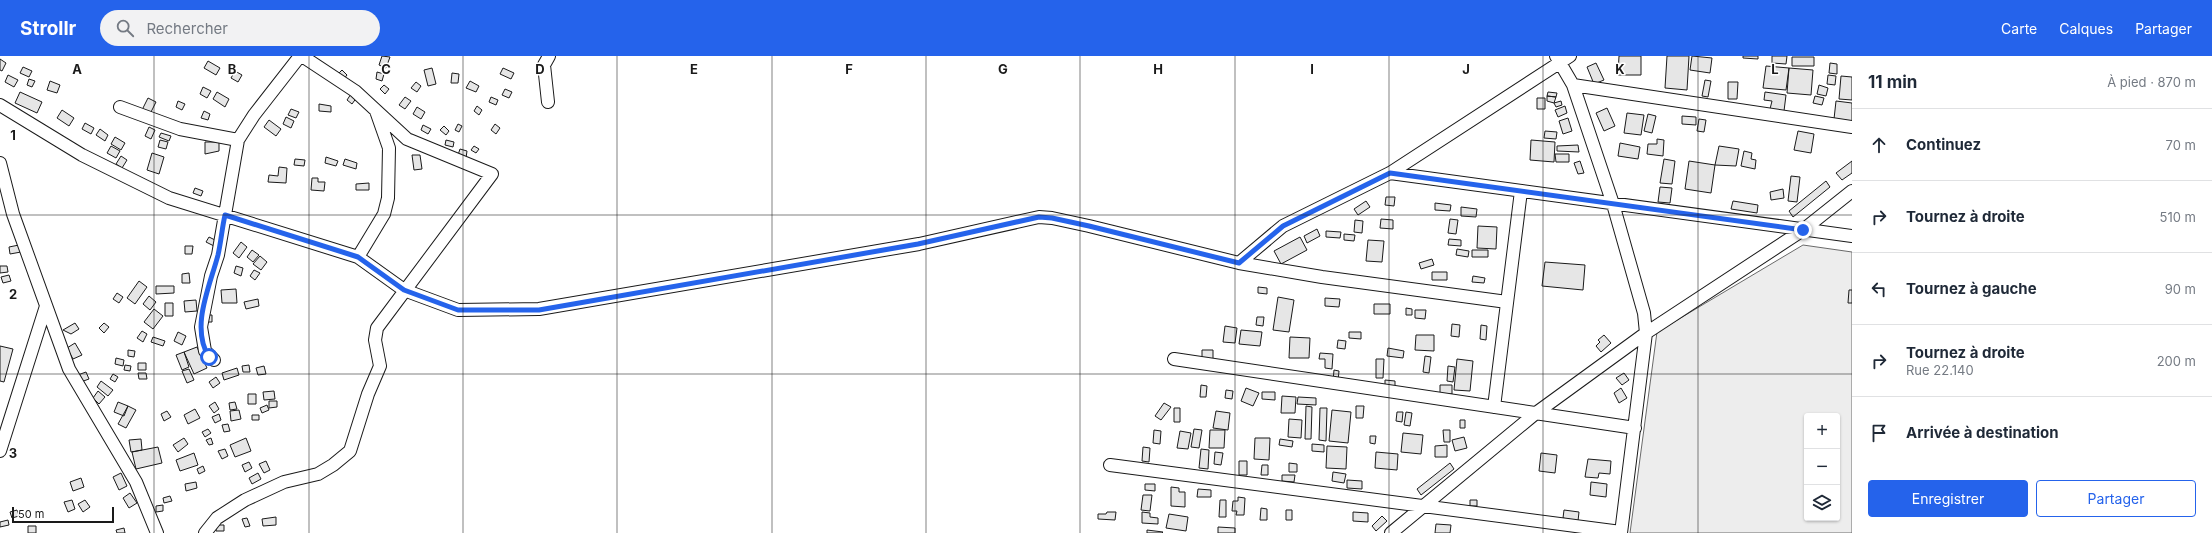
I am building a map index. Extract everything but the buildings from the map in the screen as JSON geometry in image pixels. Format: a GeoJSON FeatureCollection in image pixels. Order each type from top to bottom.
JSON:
{"type":"FeatureCollection","features":[{"type":"Feature","properties":{"kind":"street"},"geometry":{"type":"LineString","coordinates":[[205,533],[217,518],[245,500],[284,482],[318,474],[333,465],[350,451],[368,394],[380,366],[375,340],[377,328],[492,174],[406,139],[374,106],[355,91],[301,56],[254,115],[238,140],[218,255],[211,276],[201,327],[205,351],[214,360]]}},
{"type":"Feature","properties":{"kind":"street"},"geometry":{"type":"LineString","coordinates":[[548,102],[544,65],[549,56]]}},
{"type":"Feature","properties":{"kind":"street"},"geometry":{"type":"LineString","coordinates":[[1110,465],[1621,533],[1646,333],[1644,313],[1614,204],[1573,85],[1562,58],[1390,173],[1283,226],[1239,263]]}},
{"type":"Feature","properties":{"kind":"street"},"geometry":{"type":"LineString","coordinates":[[1573,85],[1852,127]]}},
{"type":"Feature","properties":{"kind":"street"},"geometry":{"type":"LineString","coordinates":[[0,105],[82,155],[162,195],[358,257],[404,290],[458,310],[539,310],[918,244],[1039,217],[1052,218],[1089,226],[1239,263],[1322,277],[1507,302]]}},
{"type":"Feature","properties":{"kind":"street"},"geometry":{"type":"LineString","coordinates":[[358,257],[384,214],[388,198],[389,148],[374,106]]}},
{"type":"Feature","properties":{"kind":"street"},"geometry":{"type":"LineString","coordinates":[[120,107],[180,129],[238,140]]}},
{"type":"Feature","properties":{"kind":"street"},"geometry":{"type":"LineString","coordinates":[[0,163],[9,202],[69,369],[136,482],[153,518],[157,533]]}},
{"type":"Feature","properties":{"kind":"street"},"geometry":{"type":"LineString","coordinates":[[1390,173],[1852,236]]}},
{"type":"Feature","properties":{"kind":"street"},"geometry":{"type":"LineString","coordinates":[[1494,407],[1521,191]]}},
{"type":"Feature","properties":{"kind":"street"},"geometry":{"type":"LineString","coordinates":[[1392,533],[1536,413],[1646,333],[1803,230],[1852,191]]}},
{"type":"Feature","properties":{"kind":"street"},"geometry":{"type":"LineString","coordinates":[[0,451],[46,306]]}},
{"type":"Feature","properties":{"kind":"street"},"geometry":{"type":"LineString","coordinates":[[1174,360],[1635,428]]}},
{"type":"Feature","properties":{"kind":"shaded area"},"geometry":{"type":"Polygon","coordinates":[[[1803,245],[1852,252],[1852,533],[1630,533],[1657,332],[1803,245]]]}},
{"type":"Feature","properties":{"kind":"route"},"geometry":{"type":"LineString","coordinates":[[209,357],[205,351],[202,340],[201,327],[211,276],[218,255],[225,215],[358,257],[404,290],[458,310],[539,310],[748,275],[811,262],[861,255],[1039,217],[1052,218],[1089,226],[1239,263],[1283,226],[1390,173],[1803,230]]}}]}
